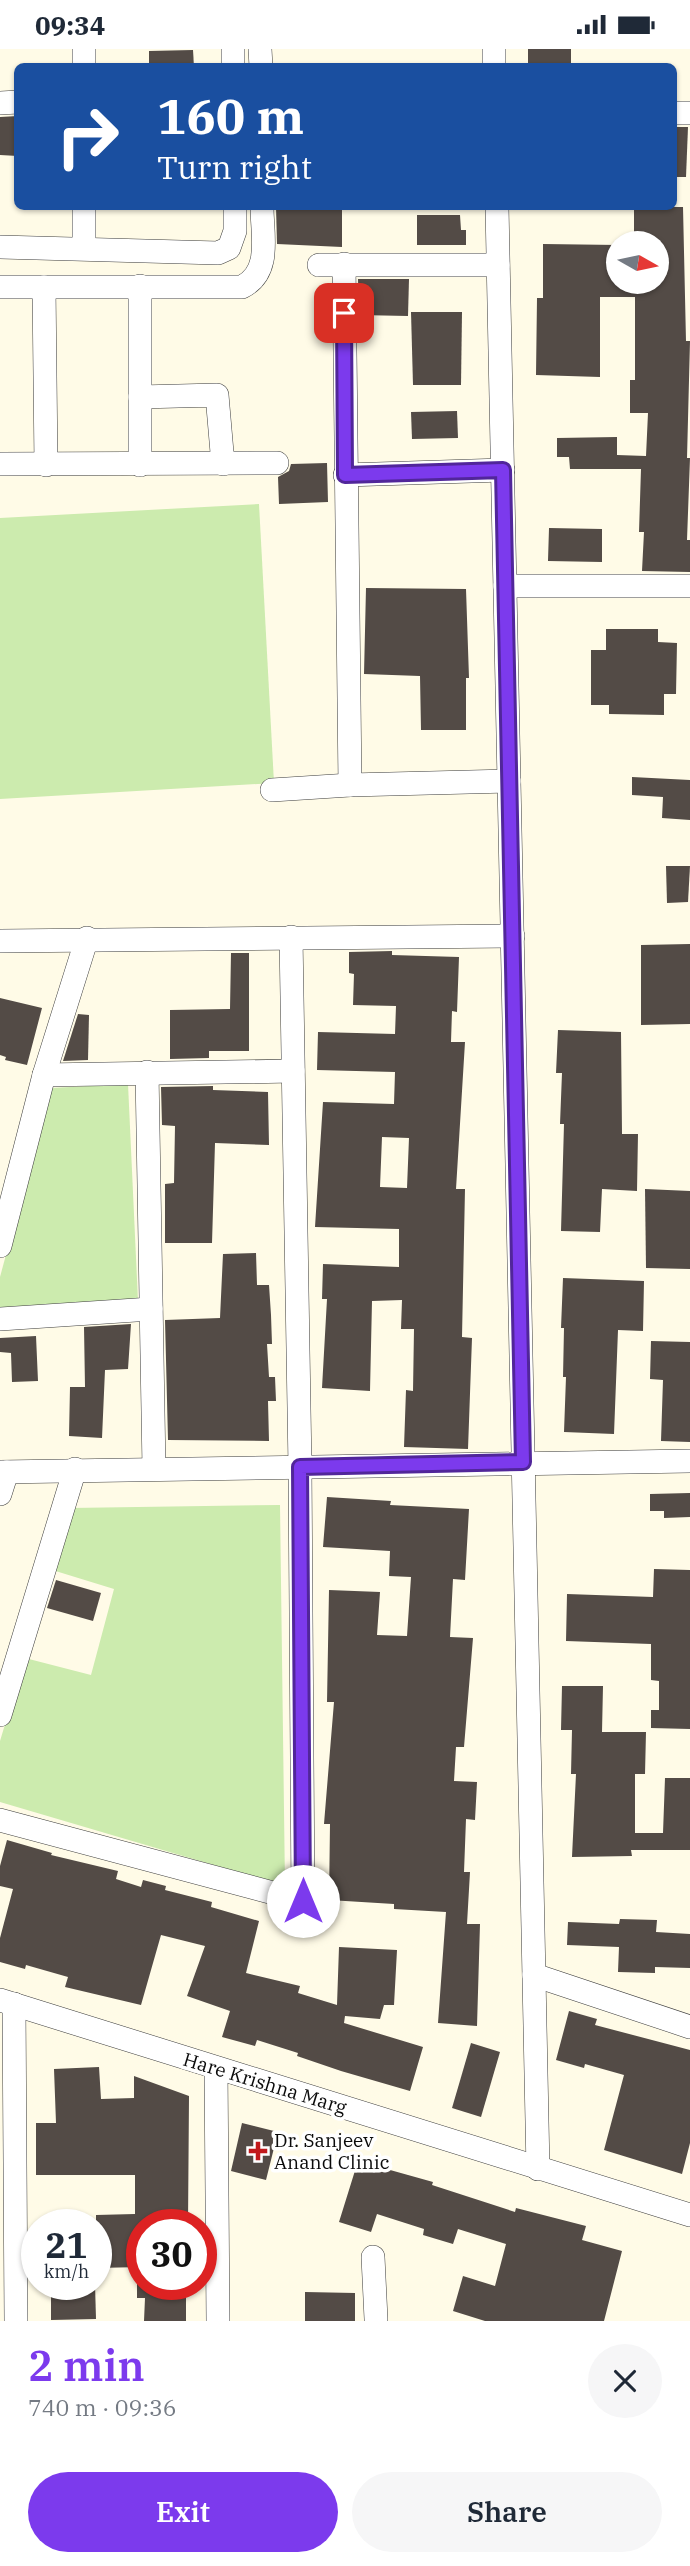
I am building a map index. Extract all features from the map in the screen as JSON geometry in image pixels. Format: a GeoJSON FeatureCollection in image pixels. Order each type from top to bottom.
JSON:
{"type":"FeatureCollection","features":[{"type":"Feature","properties":{"kind":"street"},"geometry":{"type":"LineString","coordinates":[[84,210],[84,248]]}},
{"type":"Feature","properties":{"kind":"street"},"geometry":{"type":"LineString","coordinates":[[0,247],[218,253],[229,248],[235,231],[235,210]]}},
{"type":"Feature","properties":{"kind":"street"},"geometry":{"type":"LineString","coordinates":[[0,287],[242,286],[253,281],[263,269],[262,210]]}},
{"type":"Feature","properties":{"kind":"street"},"geometry":{"type":"LineString","coordinates":[[497,210],[538,2169]]}},
{"type":"Feature","properties":{"kind":"street"},"geometry":{"type":"LineString","coordinates":[[344,264],[350,785]]}},
{"type":"Feature","properties":{"kind":"street"},"geometry":{"type":"LineString","coordinates":[[318,265],[498,265]]}},
{"type":"Feature","properties":{"kind":"street"},"geometry":{"type":"LineString","coordinates":[[140,286],[140,465]]}},
{"type":"Feature","properties":{"kind":"street"},"geometry":{"type":"LineString","coordinates":[[44,287],[46,465]]}},
{"type":"Feature","properties":{"kind":"street"},"geometry":{"type":"LineString","coordinates":[[140,397],[217,395],[223,464]]}},
{"type":"Feature","properties":{"kind":"street"},"geometry":{"type":"LineString","coordinates":[[0,464],[276,463]]}},
{"type":"Feature","properties":{"kind":"street"},"geometry":{"type":"LineString","coordinates":[[345,475],[503,470]]}},
{"type":"Feature","properties":{"kind":"street"},"geometry":{"type":"LineString","coordinates":[[505,586],[690,586]]}},
{"type":"Feature","properties":{"kind":"street"},"geometry":{"type":"LineString","coordinates":[[272,790],[509,781]]}},
{"type":"Feature","properties":{"kind":"street"},"geometry":{"type":"LineString","coordinates":[[0,941],[87,938],[513,936]]}},
{"type":"Feature","properties":{"kind":"street"},"geometry":{"type":"LineString","coordinates":[[0,1819],[303,1901],[300,1467],[291,937]]}},
{"type":"Feature","properties":{"kind":"street"},"geometry":{"type":"LineString","coordinates":[[0,1246],[44,1075],[87,938]]}},
{"type":"Feature","properties":{"kind":"street"},"geometry":{"type":"LineString","coordinates":[[44,1075],[293,1071]]}},
{"type":"Feature","properties":{"kind":"street"},"geometry":{"type":"LineString","coordinates":[[147,1072],[154,1468]]}},
{"type":"Feature","properties":{"kind":"street"},"geometry":{"type":"LineString","coordinates":[[0,1319],[151,1309]]}},
{"type":"Feature","properties":{"kind":"street"},"geometry":{"type":"LineString","coordinates":[[0,1494],[3,1472],[690,1461]]}},
{"type":"Feature","properties":{"kind":"street"},"geometry":{"type":"LineString","coordinates":[[0,1715],[75,1469]]}},
{"type":"Feature","properties":{"kind":"street"},"geometry":{"type":"LineString","coordinates":[[534,1975],[690,2027]]}},
{"type":"Feature","properties":{"kind":"street"},"geometry":{"type":"LineString","coordinates":[[7,2002],[16,2321]]}},
{"type":"Feature","properties":{"kind":"street","name":"Hare Krishna Marg"},"geometry":{"type":"LineString","coordinates":[[7,2002],[690,2215]]}},
{"type":"Feature","properties":{"kind":"street"},"geometry":{"type":"LineString","coordinates":[[216,2068],[218,2321]]}},
{"type":"Feature","properties":{"kind":"street"},"geometry":{"type":"LineString","coordinates":[[373,2257],[378,2320]]}},
{"type":"Feature","properties":{"kind":"green space"},"geometry":{"type":"Polygon","coordinates":[[[259,504],[274,783],[0,799],[0,518],[259,504]]]}},
{"type":"Feature","properties":{"kind":"green space"},"geometry":{"type":"Polygon","coordinates":[[[128,1084],[138,1301],[0,1308],[0,1277],[51,1088],[128,1084]]]}},
{"type":"Feature","properties":{"kind":"green space"},"geometry":{"type":"Polygon","coordinates":[[[280,1505],[285,1886],[0,1802],[0,1741],[25,1658],[91,1675],[114,1589],[49,1569],[70,1508],[280,1505]]]}},
{"type":"Feature","properties":{"kind":"building"},"geometry":{"type":"Polygon","coordinates":[[[528,49],[571,49],[571,63],[528,63],[528,49]]]}},
{"type":"Feature","properties":{"kind":"building"},"geometry":{"type":"Polygon","coordinates":[[[193,50],[194,63],[149,63],[149,51],[193,50]]]}},
{"type":"Feature","properties":{"kind":"building"},"geometry":{"type":"Polygon","coordinates":[[[14,116],[14,156],[0,155],[0,117],[14,116]]]}},
{"type":"Feature","properties":{"kind":"building"},"geometry":{"type":"Polygon","coordinates":[[[677,127],[688,127],[686,177],[677,177],[677,127]]]}},
{"type":"Feature","properties":{"kind":"building"},"geometry":{"type":"Polygon","coordinates":[[[677,207],[683,207],[686,341],[690,341],[687,540],[690,540],[690,572],[642,571],[644,532],[639,532],[641,469],[570,469],[569,457],[557,457],[557,438],[617,437],[617,455],[646,456],[648,413],[630,413],[630,380],[635,380],[635,297],[600,297],[600,377],[536,375],[537,298],[543,298],[543,244],[606,245],[606,294],[669,294],[669,231],[634,231],[634,210],[677,210],[677,207]]]}},
{"type":"Feature","properties":{"kind":"building"},"geometry":{"type":"Polygon","coordinates":[[[276,210],[342,210],[342,247],[277,244],[276,210]]]}},
{"type":"Feature","properties":{"kind":"building"},"geometry":{"type":"Polygon","coordinates":[[[417,215],[460,215],[461,230],[466,230],[466,245],[417,245],[417,215]]]}},
{"type":"Feature","properties":{"kind":"building"},"geometry":{"type":"Polygon","coordinates":[[[358,279],[409,279],[408,316],[359,315],[358,279]]]}},
{"type":"Feature","properties":{"kind":"building"},"geometry":{"type":"Polygon","coordinates":[[[411,312],[462,312],[461,385],[413,385],[411,312]]]}},
{"type":"Feature","properties":{"kind":"building"},"geometry":{"type":"Polygon","coordinates":[[[457,411],[458,438],[412,439],[411,412],[457,411]]]}},
{"type":"Feature","properties":{"kind":"building"},"geometry":{"type":"Polygon","coordinates":[[[327,463],[328,502],[279,504],[278,477],[289,471],[291,464],[327,463]]]}},
{"type":"Feature","properties":{"kind":"building"},"geometry":{"type":"Polygon","coordinates":[[[549,528],[602,529],[602,562],[548,561],[549,528]]]}},
{"type":"Feature","properties":{"kind":"building"},"geometry":{"type":"Polygon","coordinates":[[[366,588],[466,589],[469,678],[466,678],[466,730],[421,730],[420,676],[364,674],[366,588]]]}},
{"type":"Feature","properties":{"kind":"building"},"geometry":{"type":"Polygon","coordinates":[[[606,629],[658,629],[658,642],[677,643],[676,694],[664,694],[664,715],[609,714],[609,705],[591,705],[591,650],[606,650],[606,629]]]}},
{"type":"Feature","properties":{"kind":"building"},"geometry":{"type":"Polygon","coordinates":[[[632,777],[690,780],[690,820],[662,818],[663,797],[632,795],[632,777]]]}},
{"type":"Feature","properties":{"kind":"building"},"geometry":{"type":"Polygon","coordinates":[[[666,866],[690,866],[688,902],[667,903],[666,866]]]}},
{"type":"Feature","properties":{"kind":"building"},"geometry":{"type":"Polygon","coordinates":[[[690,944],[690,1024],[641,1025],[641,945],[690,944]]]}},
{"type":"Feature","properties":{"kind":"building"},"geometry":{"type":"Polygon","coordinates":[[[392,951],[392,955],[459,957],[457,1012],[452,1011],[451,1042],[465,1042],[456,1189],[465,1189],[462,1337],[472,1338],[468,1449],[404,1447],[406,1390],[413,1391],[414,1329],[401,1329],[402,1300],[372,1301],[370,1391],[322,1388],[327,1299],[322,1299],[323,1264],[399,1267],[399,1229],[315,1227],[323,1102],[394,1104],[395,1072],[317,1070],[318,1032],[395,1034],[396,1006],[353,1005],[354,974],[349,973],[349,952],[392,951]],[[382,1137],[380,1187],[407,1188],[409,1138],[382,1137]]]}},
{"type":"Feature","properties":{"kind":"building"},"geometry":{"type":"Polygon","coordinates":[[[231,953],[249,953],[249,1051],[209,1051],[209,1058],[170,1059],[170,1010],[230,1009],[231,953]]]}},
{"type":"Feature","properties":{"kind":"building"},"geometry":{"type":"Polygon","coordinates":[[[0,998],[42,1008],[27,1065],[5,1060],[6,1057],[0,1055],[0,998]]]}},
{"type":"Feature","properties":{"kind":"building"},"geometry":{"type":"Polygon","coordinates":[[[78,1014],[89,1015],[88,1060],[63,1061],[78,1014]]]}},
{"type":"Feature","properties":{"kind":"building"},"geometry":{"type":"Polygon","coordinates":[[[558,1030],[621,1032],[622,1134],[638,1134],[637,1191],[602,1189],[600,1232],[561,1231],[564,1124],[560,1124],[562,1073],[556,1073],[558,1030]]]}},
{"type":"Feature","properties":{"kind":"building"},"geometry":{"type":"Polygon","coordinates":[[[213,1086],[213,1090],[268,1092],[269,1145],[215,1143],[212,1243],[165,1243],[165,1184],[174,1183],[175,1126],[162,1125],[161,1087],[213,1086]]]}},
{"type":"Feature","properties":{"kind":"building"},"geometry":{"type":"Polygon","coordinates":[[[645,1189],[690,1191],[690,1269],[646,1268],[645,1189]]]}},
{"type":"Feature","properties":{"kind":"building"},"geometry":{"type":"Polygon","coordinates":[[[256,1253],[257,1285],[269,1285],[272,1344],[267,1344],[269,1377],[275,1377],[276,1401],[268,1401],[269,1441],[168,1440],[165,1320],[220,1318],[223,1254],[256,1253]]]}},
{"type":"Feature","properties":{"kind":"building"},"geometry":{"type":"Polygon","coordinates":[[[563,1278],[644,1281],[643,1331],[618,1330],[614,1434],[564,1432],[566,1377],[563,1377],[564,1328],[561,1328],[563,1278]]]}},
{"type":"Feature","properties":{"kind":"building"},"geometry":{"type":"Polygon","coordinates":[[[131,1324],[128,1369],[105,1370],[102,1438],[69,1436],[70,1387],[85,1387],[84,1327],[131,1324]]]}},
{"type":"Feature","properties":{"kind":"building"},"geometry":{"type":"Polygon","coordinates":[[[36,1336],[38,1381],[12,1382],[11,1353],[0,1352],[0,1338],[36,1336]]]}},
{"type":"Feature","properties":{"kind":"building"},"geometry":{"type":"Polygon","coordinates":[[[651,1341],[690,1342],[690,1442],[661,1441],[663,1380],[650,1379],[651,1341]]]}},
{"type":"Feature","properties":{"kind":"building"},"geometry":{"type":"Polygon","coordinates":[[[690,1493],[690,1517],[664,1518],[664,1511],[650,1511],[650,1494],[690,1493]]]}},
{"type":"Feature","properties":{"kind":"building"},"geometry":{"type":"Polygon","coordinates":[[[327,1497],[391,1501],[390,1505],[469,1509],[465,1580],[453,1579],[450,1637],[473,1638],[464,1747],[456,1747],[454,1781],[477,1782],[475,1820],[466,1819],[464,1872],[470,1872],[467,1924],[480,1924],[477,2026],[438,2023],[446,1912],[394,1909],[394,1904],[329,1900],[330,1824],[324,1824],[334,1702],[327,1702],[329,1590],[380,1592],[377,1635],[407,1636],[411,1577],[389,1576],[390,1551],[323,1547],[327,1497]]]}},
{"type":"Feature","properties":{"kind":"building"},"geometry":{"type":"Polygon","coordinates":[[[654,1569],[690,1570],[690,1729],[651,1728],[651,1710],[659,1710],[659,1681],[651,1680],[651,1644],[566,1641],[567,1594],[653,1597],[654,1569]]]}},
{"type":"Feature","properties":{"kind":"building"},"geometry":{"type":"Polygon","coordinates":[[[56,1580],[101,1593],[93,1621],[47,1608],[56,1580]]]}},
{"type":"Feature","properties":{"kind":"building"},"geometry":{"type":"Polygon","coordinates":[[[562,1686],[603,1686],[602,1732],[646,1732],[645,1774],[635,1774],[635,1833],[663,1833],[665,1778],[690,1778],[690,1850],[631,1850],[632,1856],[572,1857],[576,1774],[571,1774],[572,1730],[561,1730],[562,1686]]]}},
{"type":"Feature","properties":{"kind":"building"},"geometry":{"type":"Polygon","coordinates":[[[7,1840],[52,1853],[51,1855],[118,1871],[116,1879],[141,1887],[143,1880],[166,1886],[165,1890],[212,1902],[211,1907],[259,1921],[246,1973],[300,1986],[298,1993],[337,2005],[339,1947],[397,1950],[394,2005],[384,2005],[380,2019],[345,2016],[344,2023],[423,2047],[410,2091],[341,2071],[257,2040],[255,2046],[222,2037],[230,2011],[187,1996],[205,1946],[161,1935],[141,2005],[65,1987],[68,1977],[26,1965],[25,1969],[0,1962],[0,1938],[13,1889],[0,1886],[0,1866],[7,1840]]]}},
{"type":"Feature","properties":{"kind":"building"},"geometry":{"type":"Polygon","coordinates":[[[620,1919],[657,1920],[656,1932],[690,1934],[690,1968],[655,1967],[655,1973],[618,1972],[619,1947],[567,1945],[568,1922],[619,1924],[620,1919]]]}},
{"type":"Feature","properties":{"kind":"building"},"geometry":{"type":"Polygon","coordinates":[[[569,2011],[597,2019],[595,2025],[690,2050],[690,2143],[682,2174],[604,2150],[624,2075],[585,2064],[584,2068],[556,2060],[569,2011]]]}},
{"type":"Feature","properties":{"kind":"building"},"geometry":{"type":"Polygon","coordinates":[[[471,2043],[500,2052],[481,2117],[452,2108],[471,2043]]]}},
{"type":"Feature","properties":{"kind":"building"},"geometry":{"type":"Polygon","coordinates":[[[99,2067],[101,2099],[134,2098],[134,2076],[189,2096],[188,2209],[135,2209],[135,2175],[36,2175],[36,2123],[56,2123],[54,2069],[99,2067]]]}},
{"type":"Feature","properties":{"kind":"building"},"geometry":{"type":"Polygon","coordinates":[[[242,2123],[278,2132],[266,2180],[231,2171],[242,2123]]]}},
{"type":"Feature","properties":{"kind":"building"},"geometry":{"type":"Polygon","coordinates":[[[358,2161],[433,2182],[432,2185],[515,2212],[516,2208],[586,2226],[582,2240],[622,2251],[604,2321],[485,2321],[453,2311],[463,2276],[495,2286],[506,2244],[458,2229],[453,2244],[423,2235],[424,2229],[377,2214],[371,2232],[339,2222],[358,2161]]]}},
{"type":"Feature","properties":{"kind":"building"},"geometry":{"type":"Polygon","coordinates":[[[126,2214],[126,2267],[112,2268],[112,2215],[126,2214]]]}},
{"type":"Feature","properties":{"kind":"building"},"geometry":{"type":"Polygon","coordinates":[[[305,2292],[355,2293],[355,2321],[305,2321],[305,2292]]]}},
{"type":"Feature","properties":{"kind":"building"},"geometry":{"type":"Polygon","coordinates":[[[51,2300],[95,2300],[96,2319],[51,2320],[51,2300]]]}},
{"type":"Feature","properties":{"kind":"building"},"geometry":{"type":"Polygon","coordinates":[[[145,2300],[186,2300],[186,2321],[144,2321],[145,2300]]]}},
{"type":"Feature","properties":{"kind":"place","name":"Dr. Sanjeev Anand Clinic"},"geometry":{"type":"Point","coordinates":[258,2151]}},
{"type":"Feature","properties":{"kind":"route"},"geometry":{"type":"LineString","coordinates":[[303,1901],[300,1467],[523,1462],[503,470],[345,475],[344,313]]}}]}
